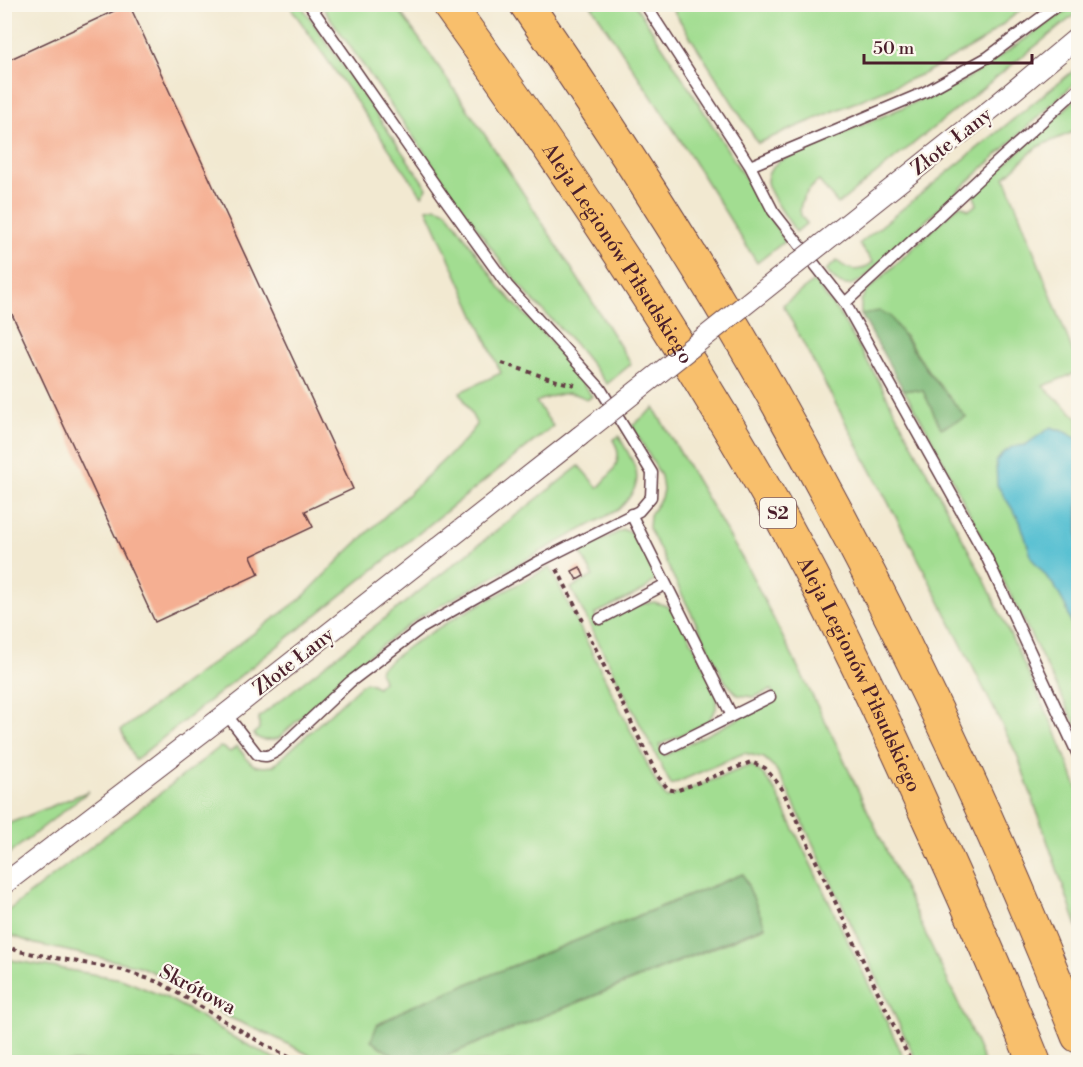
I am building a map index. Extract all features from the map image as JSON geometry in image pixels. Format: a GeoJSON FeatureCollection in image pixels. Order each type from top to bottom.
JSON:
{"type":"FeatureCollection","features":[{"type":"Feature","properties":{"kind":"highway","name":"Aleja Legionów Piłsudskiego"},"geometry":{"type":"LineString","coordinates":[[448,4],[572,181],[654,305],[783,522],[831,612],[889,730],[968,904],[1034,1062]]}},
{"type":"Feature","properties":{"kind":"highway","name":"S2"},"geometry":{"type":"LineString","coordinates":[[526,4],[704,279],[757,368],[813,470],[948,732],[1078,1036]]}},
{"type":"Feature","properties":{"kind":"street","name":"Złote Łany"},"geometry":{"type":"LineString","coordinates":[[4,884],[226,714],[580,436],[994,107],[1078,37]]}},
{"type":"Feature","properties":{"kind":"lane"},"geometry":{"type":"LineString","coordinates":[[226,714],[256,754],[262,757],[268,756],[284,745],[350,682],[420,629],[551,555],[639,511],[651,497],[652,473],[600,388],[507,285],[309,4]]}},
{"type":"Feature","properties":{"kind":"lane"},"geometry":{"type":"LineString","coordinates":[[645,4],[750,166],[773,211],[845,303],[986,556],[1078,755]]}},
{"type":"Feature","properties":{"kind":"lane"},"geometry":{"type":"LineString","coordinates":[[750,166],[925,92],[988,57],[1059,4]]}},
{"type":"Feature","properties":{"kind":"lane"},"geometry":{"type":"LineString","coordinates":[[845,303],[1078,88]]}},
{"type":"Feature","properties":{"kind":"lane"},"geometry":{"type":"LineString","coordinates":[[631,514],[732,716]]}},
{"type":"Feature","properties":{"kind":"lane"},"geometry":{"type":"LineString","coordinates":[[600,619],[666,584]]}},
{"type":"Feature","properties":{"kind":"lane"},"geometry":{"type":"LineString","coordinates":[[666,749],[770,697]]}},
{"type":"Feature","properties":{"kind":"path"},"geometry":{"type":"LineString","coordinates":[[502,363],[579,386],[591,377]]}},
{"type":"Feature","properties":{"kind":"path"},"geometry":{"type":"LineString","coordinates":[[551,555],[657,775],[668,789],[676,791],[751,762],[765,768],[781,787],[911,1062]]}},
{"type":"Feature","properties":{"kind":"path","name":"Skrótowa"},"geometry":{"type":"LineString","coordinates":[[4,945],[18,951],[122,970],[161,983],[265,1045],[299,1062]]}},
{"type":"Feature","properties":{"kind":"green space"},"geometry":{"type":"Polygon","coordinates":[[[289,5],[301,5],[427,188],[422,196],[289,5]]]}},
{"type":"Feature","properties":{"kind":"green space"},"geometry":{"type":"Polygon","coordinates":[[[321,5],[395,5],[516,182],[631,364],[607,384],[574,343],[529,296],[501,262],[321,5]]]}},
{"type":"Feature","properties":{"kind":"green space"},"geometry":{"type":"Polygon","coordinates":[[[591,5],[635,5],[674,63],[785,241],[757,263],[681,141],[591,5]]]}},
{"type":"Feature","properties":{"kind":"green space"},"geometry":{"type":"Polygon","coordinates":[[[670,5],[1027,5],[979,43],[925,73],[758,143],[670,5]]]}},
{"type":"Feature","properties":{"kind":"green space"},"geometry":{"type":"Polygon","coordinates":[[[1075,5],[1078,12],[838,204],[819,181],[815,184],[805,195],[801,205],[801,215],[807,223],[796,232],[768,186],[769,172],[779,161],[920,100],[931,98],[959,84],[1075,5]]]}},
{"type":"Feature","properties":{"kind":"green space"},"geometry":{"type":"Polygon","coordinates":[[[1078,67],[1078,80],[863,279],[847,285],[838,282],[830,275],[826,270],[837,261],[855,270],[864,268],[873,262],[859,244],[1078,67]]]}},
{"type":"Feature","properties":{"kind":"green space"},"geometry":{"type":"Polygon","coordinates":[[[1078,97],[1078,130],[1037,147],[1005,177],[1078,365],[1078,372],[1043,386],[1078,418],[1078,729],[929,433],[903,389],[923,391],[941,427],[965,417],[930,374],[905,336],[861,314],[861,301],[866,292],[958,206],[961,205],[969,210],[977,204],[975,192],[1078,97]]]}},
{"type":"Feature","properties":{"kind":"green space"},"geometry":{"type":"Polygon","coordinates":[[[436,207],[447,211],[501,289],[550,341],[592,396],[587,400],[568,393],[536,402],[553,426],[135,760],[121,730],[302,598],[465,440],[477,425],[460,392],[501,373],[427,209],[436,207]]]}},
{"type":"Feature","properties":{"kind":"green space"},"geometry":{"type":"Polygon","coordinates":[[[814,281],[840,315],[876,376],[985,581],[1055,730],[1078,790],[1078,929],[1018,757],[921,564],[783,305],[814,281]]]}},
{"type":"Feature","properties":{"kind":"green space"},"geometry":{"type":"Polygon","coordinates":[[[880,311],[890,316],[930,374],[966,417],[941,428],[923,391],[903,389],[861,314],[880,311]]]}},
{"type":"Feature","properties":{"kind":"green space"},"geometry":{"type":"Polygon","coordinates":[[[654,408],[749,570],[834,739],[984,1062],[917,1062],[783,781],[775,768],[764,758],[744,753],[671,785],[571,588],[593,576],[580,551],[623,530],[637,536],[645,547],[655,580],[644,590],[595,614],[597,625],[641,604],[654,602],[667,606],[679,616],[717,692],[716,709],[707,723],[659,745],[664,756],[776,700],[771,690],[754,697],[738,695],[725,681],[649,528],[650,515],[661,498],[663,490],[661,476],[632,426],[654,408]]]}},
{"type":"Feature","properties":{"kind":"green space"},"geometry":{"type":"Polygon","coordinates":[[[619,436],[634,466],[636,482],[628,500],[618,510],[421,616],[352,668],[279,738],[265,740],[253,734],[259,729],[259,717],[579,466],[598,488],[615,466],[618,454],[613,440],[619,436]]]}},
{"type":"Feature","properties":{"kind":"green space"},"geometry":{"type":"Polygon","coordinates":[[[550,567],[658,786],[667,798],[751,765],[764,775],[776,792],[906,1062],[431,1062],[765,927],[743,874],[410,1007],[377,1025],[397,1058],[416,1062],[323,1062],[228,1017],[161,976],[139,966],[35,944],[5,933],[5,913],[220,747],[230,752],[237,746],[255,765],[273,766],[361,685],[366,682],[377,687],[383,681],[381,668],[409,646],[456,617],[550,567]]]}},
{"type":"Feature","properties":{"kind":"green space"},"geometry":{"type":"Polygon","coordinates":[[[89,791],[5,857],[5,825],[89,791]]]}},
{"type":"Feature","properties":{"kind":"green space"},"geometry":{"type":"Polygon","coordinates":[[[743,874],[765,926],[431,1062],[397,1058],[371,1041],[377,1025],[410,1007],[743,874]]]}},
{"type":"Feature","properties":{"kind":"green space"},"geometry":{"type":"Polygon","coordinates":[[[5,959],[121,979],[165,997],[229,1035],[281,1062],[5,1062],[5,959]]]}},
{"type":"Feature","properties":{"kind":"water"},"geometry":{"type":"Polygon","coordinates":[[[1051,427],[1078,439],[1078,644],[1066,607],[1055,587],[1032,559],[1020,521],[997,485],[996,462],[1003,453],[1012,447],[1025,445],[1051,427]]]}},
{"type":"Feature","properties":{"kind":"building"},"geometry":{"type":"Polygon","coordinates":[[[129,4],[353,489],[305,511],[313,527],[251,556],[259,574],[155,622],[4,297],[4,62],[129,4]]]}},
{"type":"Feature","properties":{"kind":"building"},"geometry":{"type":"Polygon","coordinates":[[[580,567],[584,576],[577,580],[572,571],[580,567]]]}}]}
